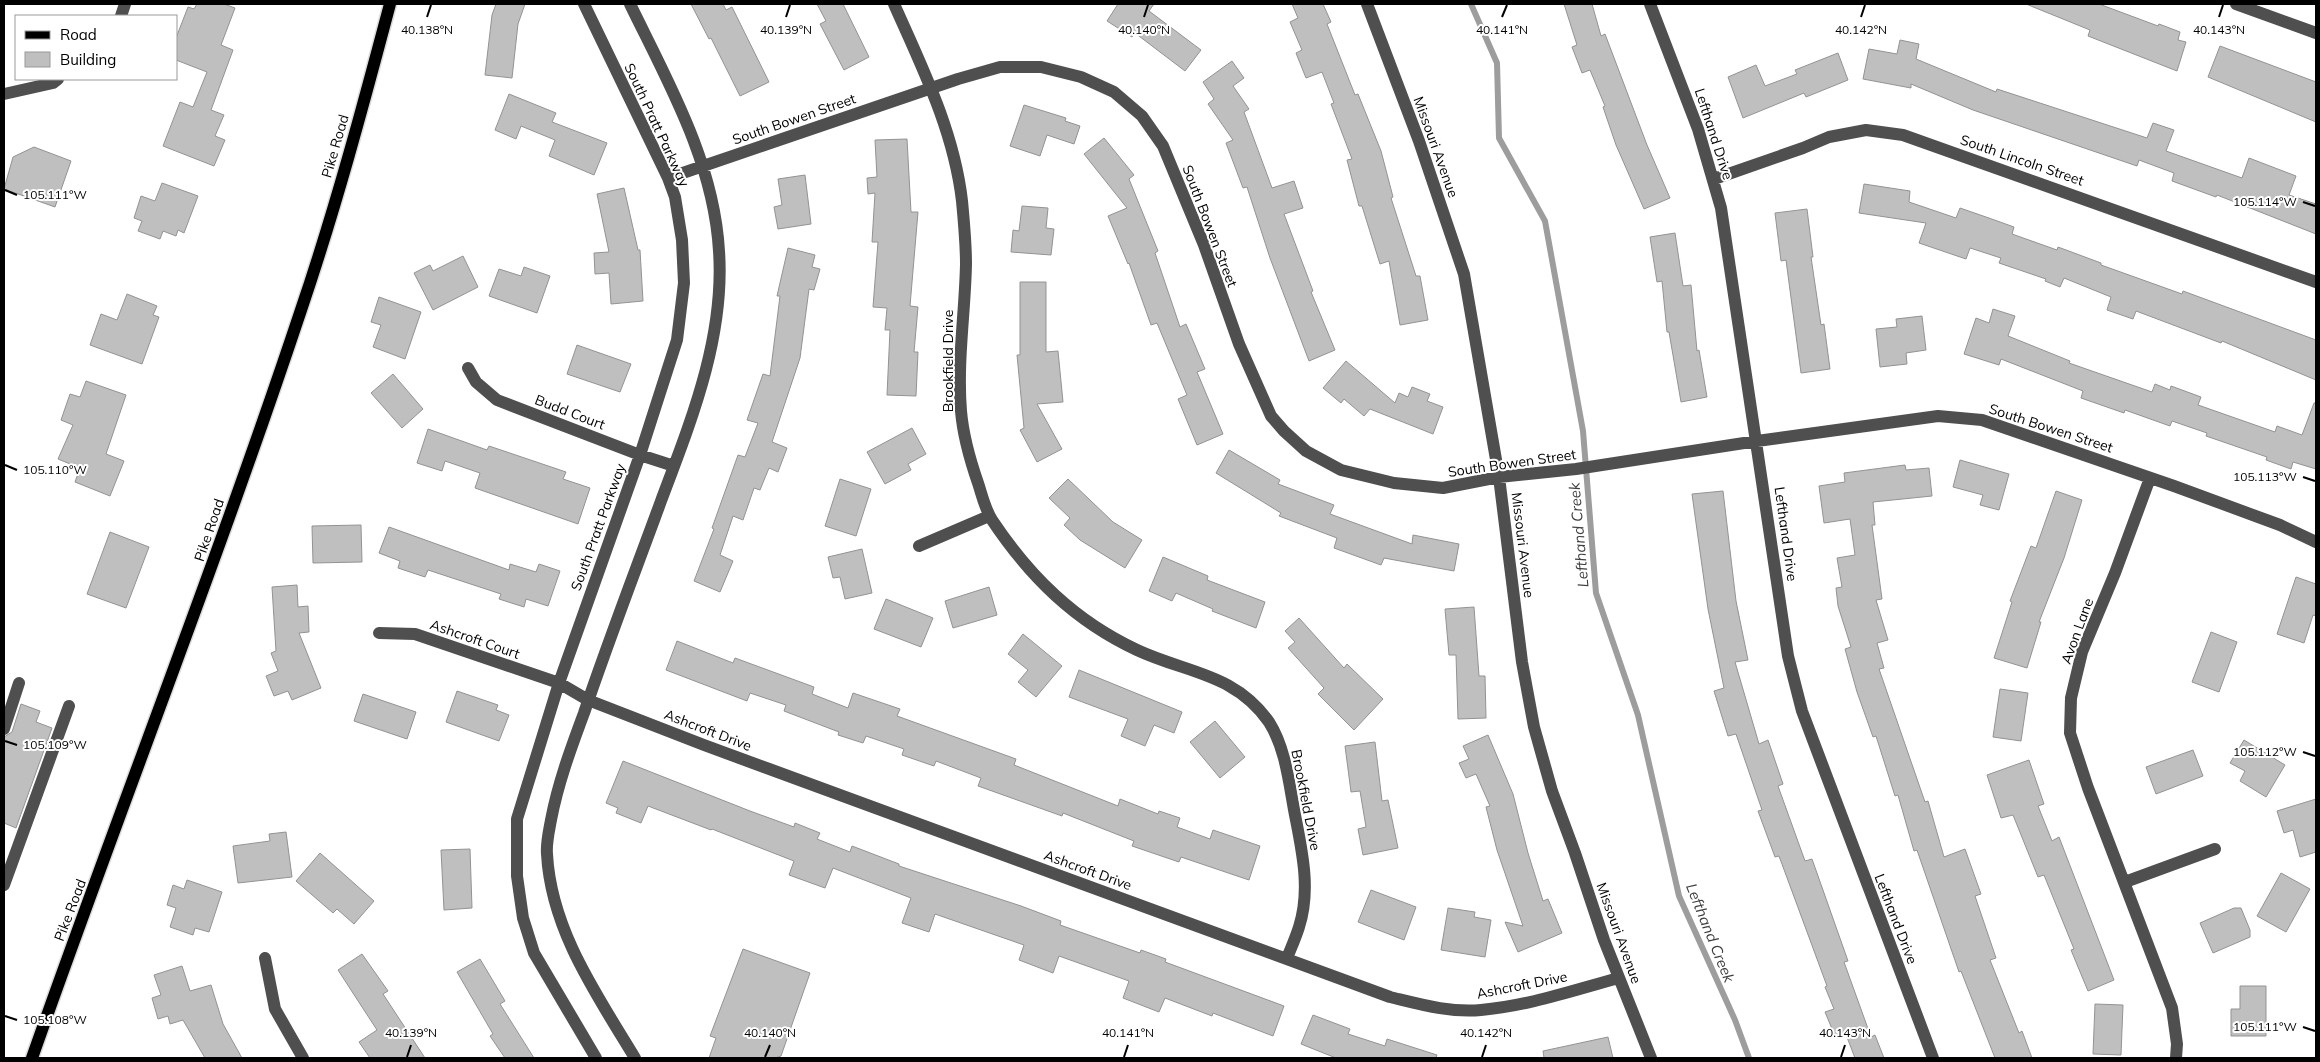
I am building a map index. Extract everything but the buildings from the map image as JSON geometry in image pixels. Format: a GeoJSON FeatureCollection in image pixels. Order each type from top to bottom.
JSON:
{"type":"FeatureCollection","features":[{"type":"Feature","properties":{"kind":"main road","name":"Pike Road"},"geometry":{"type":"LineString","coordinates":[[32,1058],[206,586],[302,307],[367,90],[390,4]]}},
{"type":"Feature","properties":{"kind":"street","name":"South Pratt Parkway"},"geometry":{"type":"LineString","coordinates":[[584,4],[668,178],[675,197],[682,240],[684,283],[677,340],[640,455],[559,683],[517,819],[517,876],[523,918],[534,953],[596,1058]]}},
{"type":"Feature","properties":{"kind":"street","name":"South Pratt Parkway"},"geometry":{"type":"LineString","coordinates":[[630,4],[676,98],[703,166],[713,204],[719,251],[719,298],[709,361],[674,466],[557,789],[546,852],[556,912],[585,975],[635,1058]]}},
{"type":"Feature","properties":{"kind":"street","name":"Brookfield Drive"},"geometry":{"type":"LineString","coordinates":[[894,4],[931,88],[948,137],[961,199],[966,262],[961,332],[961,412],[969,458],[989,516],[1019,557],[1065,606],[1089,625],[1139,651],[1222,681],[1252,702],[1270,724],[1281,749],[1302,852],[1306,888],[1300,925],[1287,958]]}},
{"type":"Feature","properties":{"kind":"street","name":"Missouri Avenue"},"geometry":{"type":"LineString","coordinates":[[1367,4],[1419,141],[1464,274],[1499,477],[1522,662],[1534,727],[1552,791],[1619,978],[1651,1058]]}},
{"type":"Feature","properties":{"kind":"street","name":"Lefthand Drive"},"geometry":{"type":"LineString","coordinates":[[1650,4],[1698,129],[1721,208],[1788,656],[1802,711],[1932,1058]]}},
{"type":"Feature","properties":{"kind":"street"},"geometry":{"type":"LineString","coordinates":[[2236,4],[2316,33]]}},
{"type":"Feature","properties":{"kind":"street","name":"South Bowen Street"},"geometry":{"type":"LineString","coordinates":[[668,178],[931,88],[1000,67],[1041,66],[1081,77],[1114,92],[1142,116],[1163,146],[1204,246],[1239,344],[1271,416],[1306,451],[1341,470],[1394,483],[1443,488],[1499,477],[1606,465],[1757,441],[1938,416],[1982,420],[2280,525],[2316,542]]}},
{"type":"Feature","properties":{"kind":"street"},"geometry":{"type":"LineString","coordinates":[[4,94],[53,83],[57,80]]}},
{"type":"Feature","properties":{"kind":"street","name":"South Lincoln Street"},"geometry":{"type":"LineString","coordinates":[[1714,179],[1829,137],[1866,130],[1903,135],[2316,282]]}},
{"type":"Feature","properties":{"kind":"street","name":"Budd Court"},"geometry":{"type":"LineString","coordinates":[[468,368],[476,382],[496,400],[640,455],[674,466]]}},
{"type":"Feature","properties":{"kind":"street","name":"Avon Lane"},"geometry":{"type":"LineString","coordinates":[[2150,478],[2115,573],[2082,652],[2071,698],[2070,733],[2088,788],[2172,1008],[2177,1044],[2176,1058]]}},
{"type":"Feature","properties":{"kind":"street"},"geometry":{"type":"LineString","coordinates":[[919,546],[989,516]]}},
{"type":"Feature","properties":{"kind":"street","name":"Ashcroft Court"},"geometry":{"type":"LineString","coordinates":[[379,633],[414,634],[559,683]]}},
{"type":"Feature","properties":{"kind":"street"},"geometry":{"type":"LineString","coordinates":[[4,729],[20,683]]}},
{"type":"Feature","properties":{"kind":"street","name":"Ashcroft Drive"},"geometry":{"type":"LineString","coordinates":[[559,683],[588,700],[704,745],[1390,997],[1434,1008],[1480,1010],[1537,1000],[1619,978]]}},
{"type":"Feature","properties":{"kind":"street"},"geometry":{"type":"LineString","coordinates":[[4,885],[68,706]]}},
{"type":"Feature","properties":{"kind":"street"},"geometry":{"type":"LineString","coordinates":[[2124,882],[2215,849]]}},
{"type":"Feature","properties":{"kind":"street"},"geometry":{"type":"LineString","coordinates":[[265,958],[275,1009],[304,1058]]}},
{"type":"Feature","properties":{"kind":"waterway","name":"Lefthand Creek"},"geometry":{"type":"LineString","coordinates":[[1471,4],[1497,63],[1499,138],[1545,221],[1583,431],[1596,593],[1638,715],[1679,896],[1735,1020],[1749,1058]]}}]}
